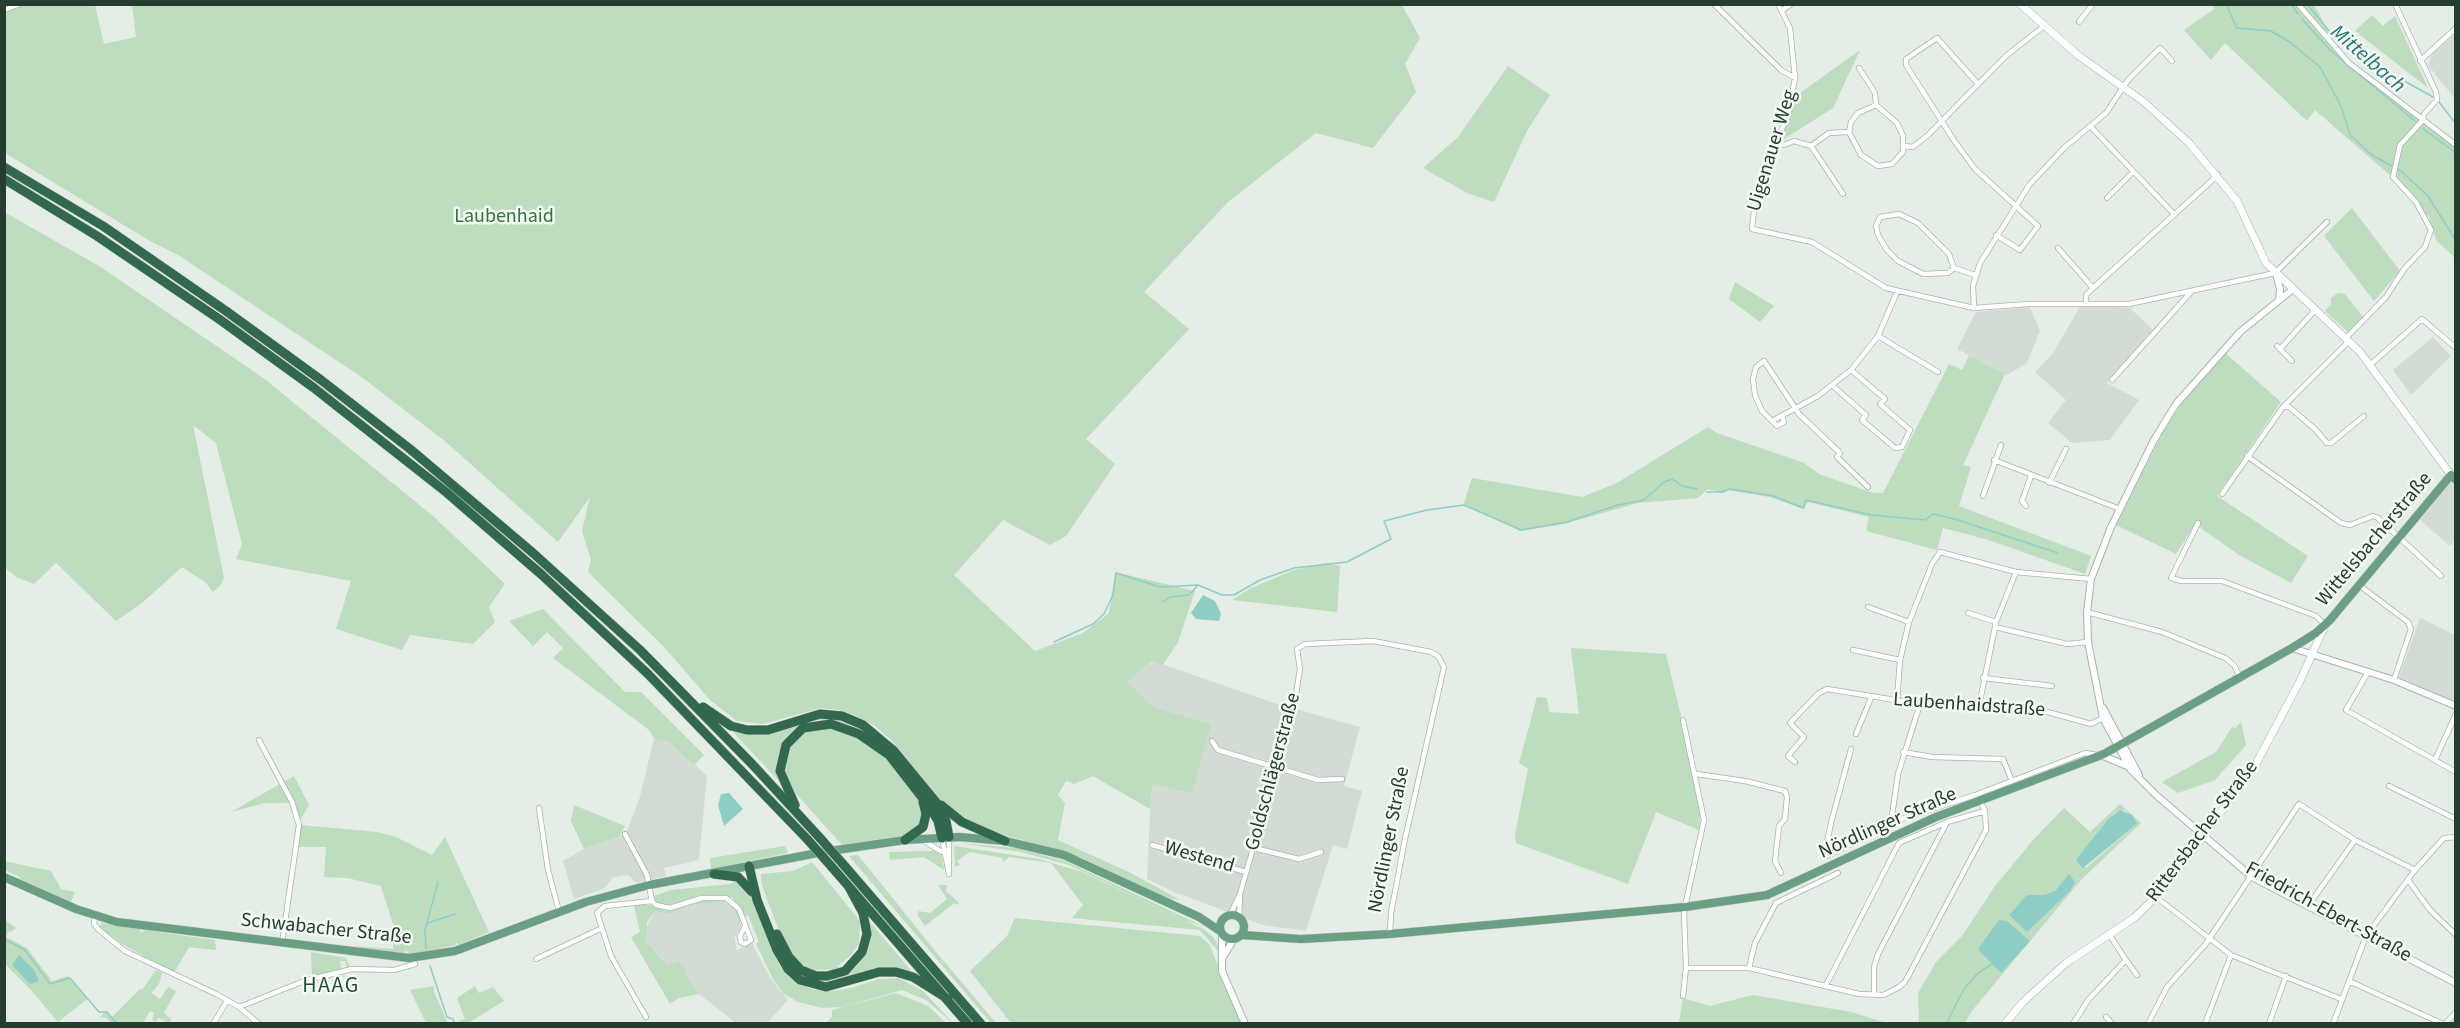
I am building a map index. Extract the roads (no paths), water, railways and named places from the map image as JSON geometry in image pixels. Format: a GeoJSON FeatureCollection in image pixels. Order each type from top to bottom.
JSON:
{"type":"FeatureCollection","features":[{"type":"Feature","properties":{"kind":"highway"},"geometry":{"type":"LineString","coordinates":[[4,167],[103,226],[274,344],[369,416],[533,553],[683,693],[804,820],[981,1023]]}},
{"type":"Feature","properties":{"kind":"highway"},"geometry":{"type":"LineString","coordinates":[[4,180],[96,236],[219,319],[347,413],[446,492],[542,575],[648,674],[808,840],[968,1023]]}},
{"type":"Feature","properties":{"kind":"highway"},"geometry":{"type":"LineString","coordinates":[[683,693],[718,718],[747,730],[768,730],[820,714],[852,720],[885,742],[936,802],[962,822],[1005,841]]}},
{"type":"Feature","properties":{"kind":"highway"},"geometry":{"type":"LineString","coordinates":[[804,820],[782,780],[780,762],[786,745],[791,738],[813,725],[841,727],[869,740],[897,763],[921,794],[946,837]]}},
{"type":"Feature","properties":{"kind":"highway"},"geometry":{"type":"LineString","coordinates":[[905,840],[920,830],[924,822],[926,814],[921,794]]}},
{"type":"Feature","properties":{"kind":"highway"},"geometry":{"type":"LineString","coordinates":[[936,802],[946,821],[946,837]]}},
{"type":"Feature","properties":{"kind":"highway"},"geometry":{"type":"LineString","coordinates":[[752,866],[783,948],[794,964],[816,976],[835,975],[845,971],[857,960],[866,943],[867,924],[849,887]]}},
{"type":"Feature","properties":{"kind":"highway"},"geometry":{"type":"LineString","coordinates":[[752,866],[757,900],[777,950],[788,969],[800,980],[826,987],[879,972],[896,972],[913,977],[948,999]]}},
{"type":"Feature","properties":{"kind":"highway"},"geometry":{"type":"LineString","coordinates":[[714,874],[738,878],[757,900]]}},
{"type":"Feature","properties":{"kind":"main road"},"geometry":{"type":"LineString","coordinates":[[2020,4],[2079,56],[2167,121],[2218,175],[2237,201],[2259,250],[2275,274],[2347,339],[2370,365],[2454,475]]}},
{"type":"Feature","properties":{"kind":"main road","name":"Wittelsbacherstraße"},"geometry":{"type":"LineString","coordinates":[[2325,625],[2454,475]]}},
{"type":"Feature","properties":{"kind":"main road","name":"Nördlinger Straße"},"geometry":{"type":"LineString","coordinates":[[1390,934],[1685,907],[1767,895],[1896,835],[2119,746],[2292,648],[2325,625]]}},
{"type":"Feature","properties":{"kind":"main road","name":"Rittersbacher Straße"},"geometry":{"type":"LineString","coordinates":[[2005,1023],[2044,981],[2134,918],[2156,897],[2205,836],[2257,762],[2325,625]]}},
{"type":"Feature","properties":{"kind":"main road","name":"Schwabacher Straße"},"geometry":{"type":"LineString","coordinates":[[4,877],[95,917],[282,943],[362,961],[409,958],[455,951],[559,911],[614,893],[649,885],[905,840],[946,837],[1005,841],[1080,862],[1199,917]]}},
{"type":"Feature","properties":{"kind":"main road"},"geometry":{"type":"LineString","coordinates":[[1199,917],[1222,919],[1235,916],[1244,925],[1267,935]]}},
{"type":"Feature","properties":{"kind":"main road"},"geometry":{"type":"LineString","coordinates":[[1199,917],[1221,933],[1238,937],[1267,935],[1301,939],[1390,934]]}},
{"type":"Feature","properties":{"kind":"main road"},"geometry":{"type":"LineString","coordinates":[[1221,933],[1222,919]]}},
{"type":"Feature","properties":{"kind":"main road"},"geometry":{"type":"LineString","coordinates":[[1238,937],[1244,925]]}},
{"type":"Feature","properties":{"kind":"street"},"geometry":{"type":"LineString","coordinates":[[4,10],[20,4]]}},
{"type":"Feature","properties":{"kind":"street"},"geometry":{"type":"LineString","coordinates":[[1714,4],[1781,70],[1796,78]]}},
{"type":"Feature","properties":{"kind":"street","name":"Uigenauer Weg"},"geometry":{"type":"LineString","coordinates":[[1778,4],[1790,28],[1796,78],[1789,112],[1755,202],[1752,229],[1812,242],[1873,282],[1897,292]]}},
{"type":"Feature","properties":{"kind":"street"},"geometry":{"type":"LineString","coordinates":[[1783,10],[1791,4]]}},
{"type":"Feature","properties":{"kind":"street"},"geometry":{"type":"LineString","coordinates":[[2298,4],[2349,63],[2456,145]]}},
{"type":"Feature","properties":{"kind":"street"},"geometry":{"type":"LineString","coordinates":[[2222,495],[2283,407],[2386,297],[2430,237],[2428,220],[2392,173],[2404,138],[2423,120],[2424,114],[2437,100],[2436,92],[2395,4]]}},
{"type":"Feature","properties":{"kind":"street"},"geometry":{"type":"LineString","coordinates":[[2079,22],[2090,6]]}},
{"type":"Feature","properties":{"kind":"street"},"geometry":{"type":"LineString","coordinates":[[1905,146],[1913,147],[2006,56],[2044,26]]}},
{"type":"Feature","properties":{"kind":"street"},"geometry":{"type":"LineString","coordinates":[[2421,61],[2456,28]]}},
{"type":"Feature","properties":{"kind":"street"},"geometry":{"type":"LineString","coordinates":[[1978,84],[1937,38],[1908,56],[1906,65],[1975,169],[2014,207],[2038,226],[2020,249],[1996,236]]}},
{"type":"Feature","properties":{"kind":"street"},"geometry":{"type":"LineString","coordinates":[[1974,308],[1975,275],[2014,207],[2042,171],[2106,113],[2123,88],[2160,48],[2172,61]]}},
{"type":"Feature","properties":{"kind":"street"},"geometry":{"type":"LineString","coordinates":[[1859,68],[1875,93],[1876,105],[1897,123],[1905,146],[1899,158],[1892,164],[1878,166],[1861,155],[1849,132],[1851,122],[1858,113],[1876,105]]}},
{"type":"Feature","properties":{"kind":"street"},"geometry":{"type":"LineString","coordinates":[[2091,127],[2174,214]]}},
{"type":"Feature","properties":{"kind":"street"},"geometry":{"type":"LineString","coordinates":[[1812,146],[1829,133],[1849,132]]}},
{"type":"Feature","properties":{"kind":"street"},"geometry":{"type":"LineString","coordinates":[[1776,143],[1784,145],[1794,141],[1812,146],[1843,194]]}},
{"type":"Feature","properties":{"kind":"street"},"geometry":{"type":"LineString","coordinates":[[2107,198],[2133,172]]}},
{"type":"Feature","properties":{"kind":"street"},"geometry":{"type":"LineString","coordinates":[[2086,302],[2086,295],[2093,288],[2218,175]]}},
{"type":"Feature","properties":{"kind":"street"},"geometry":{"type":"LineString","coordinates":[[1899,214],[1918,223],[1949,254],[1954,268],[1948,273],[1923,273],[1898,261],[1887,250],[1878,235],[1876,226],[1880,217],[1899,214]]}},
{"type":"Feature","properties":{"kind":"street"},"geometry":{"type":"LineString","coordinates":[[1868,487],[1837,457],[1840,453],[1799,414],[1796,407],[1764,361],[1756,367],[1753,379],[1755,395],[1762,411],[1777,426],[1781,425],[1784,422],[1782,416],[1796,407],[1833,386],[1851,370],[1878,336],[1897,292],[1974,308],[2086,302],[2128,304],[2275,274],[2327,222]]}},
{"type":"Feature","properties":{"kind":"street"},"geometry":{"type":"LineString","coordinates":[[2058,248],[2093,288]]}},
{"type":"Feature","properties":{"kind":"street"},"geometry":{"type":"LineString","coordinates":[[1954,268],[1975,275]]}},
{"type":"Feature","properties":{"kind":"street"},"geometry":{"type":"LineString","coordinates":[[2275,274],[2280,289],[2279,300]]}},
{"type":"Feature","properties":{"kind":"street"},"geometry":{"type":"LineString","coordinates":[[2132,770],[2103,718],[2088,642],[2087,612],[2091,579],[2120,509],[2176,404],[2240,332],[2293,289]]}},
{"type":"Feature","properties":{"kind":"street"},"geometry":{"type":"LineString","coordinates":[[2112,380],[2191,291]]}},
{"type":"Feature","properties":{"kind":"street"},"geometry":{"type":"LineString","coordinates":[[2292,361],[2278,347],[2316,309]]}},
{"type":"Feature","properties":{"kind":"street"},"geometry":{"type":"LineString","coordinates":[[2370,365],[2422,319],[2456,348]]}},
{"type":"Feature","properties":{"kind":"street"},"geometry":{"type":"LineString","coordinates":[[1878,336],[1938,372]]}},
{"type":"Feature","properties":{"kind":"street"},"geometry":{"type":"LineString","coordinates":[[1833,386],[1866,415],[1862,420],[1895,448],[1902,447],[1910,430],[1880,404],[1885,399],[1851,370]]}},
{"type":"Feature","properties":{"kind":"street"},"geometry":{"type":"LineString","coordinates":[[2283,407],[2289,407],[2327,443],[2331,443],[2364,416]]}},
{"type":"Feature","properties":{"kind":"street"},"geometry":{"type":"LineString","coordinates":[[1983,496],[2001,445]]}},
{"type":"Feature","properties":{"kind":"street"},"geometry":{"type":"LineString","coordinates":[[2049,483],[2066,449]]}},
{"type":"Feature","properties":{"kind":"street"},"geometry":{"type":"LineString","coordinates":[[2247,456],[2331,518],[2350,525],[2373,516],[2441,576]]}},
{"type":"Feature","properties":{"kind":"street"},"geometry":{"type":"LineString","coordinates":[[1994,460],[2120,509]]}},
{"type":"Feature","properties":{"kind":"street"},"geometry":{"type":"LineString","coordinates":[[2026,506],[2022,501],[2031,476]]}},
{"type":"Feature","properties":{"kind":"street"},"geometry":{"type":"LineString","coordinates":[[2198,523],[2171,578],[2182,581],[2222,581],[2316,616],[2325,625]]}},
{"type":"Feature","properties":{"kind":"street"},"geometry":{"type":"LineString","coordinates":[[1897,701],[1900,660],[1908,622],[1938,554],[1945,552],[2016,572],[2091,579]]}},
{"type":"Feature","properties":{"kind":"street"},"geometry":{"type":"LineString","coordinates":[[1979,706],[1995,625],[2016,572]]}},
{"type":"Feature","properties":{"kind":"street"},"geometry":{"type":"LineString","coordinates":[[2359,585],[2408,622],[2411,629],[2394,680]]}},
{"type":"Feature","properties":{"kind":"street"},"geometry":{"type":"LineString","coordinates":[[1868,607],[1908,622]]}},
{"type":"Feature","properties":{"kind":"street"},"geometry":{"type":"LineString","coordinates":[[2087,612],[2153,630],[2225,658],[2234,665],[2240,677]]}},
{"type":"Feature","properties":{"kind":"street"},"geometry":{"type":"LineString","coordinates":[[1968,613],[1995,625],[2067,644],[2088,642]]}},
{"type":"Feature","properties":{"kind":"street","name":"Nördlinger Straße"},"geometry":{"type":"LineString","coordinates":[[1297,649],[1305,644],[1373,641],[1431,652],[1438,656],[1444,667],[1405,839],[1391,913],[1390,934]]}},
{"type":"Feature","properties":{"kind":"street"},"geometry":{"type":"LineString","coordinates":[[2292,648],[2394,680],[2456,706]]}},
{"type":"Feature","properties":{"kind":"street","name":"Goldschlägerstraße"},"geometry":{"type":"LineString","coordinates":[[1235,916],[1245,872],[1254,848],[1295,701],[1300,669],[1297,649]]}},
{"type":"Feature","properties":{"kind":"street"},"geometry":{"type":"LineString","coordinates":[[1853,650],[1900,660]]}},
{"type":"Feature","properties":{"kind":"street"},"geometry":{"type":"LineString","coordinates":[[2367,672],[2346,710],[2456,772]]}},
{"type":"Feature","properties":{"kind":"street"},"geometry":{"type":"LineString","coordinates":[[1983,678],[2052,686]]}},
{"type":"Feature","properties":{"kind":"street","name":"Laubenhaidstraße"},"geometry":{"type":"LineString","coordinates":[[1795,762],[1788,756],[1804,737],[1791,723],[1819,693],[1833,690],[1871,698],[1920,704],[2044,711],[2091,724],[2103,718]]}},
{"type":"Feature","properties":{"kind":"street"},"geometry":{"type":"LineString","coordinates":[[1856,734],[1871,698]]}},
{"type":"Feature","properties":{"kind":"street"},"geometry":{"type":"LineString","coordinates":[[1892,823],[1894,793],[1904,752],[1920,704]]}},
{"type":"Feature","properties":{"kind":"street"},"geometry":{"type":"LineString","coordinates":[[2101,705],[2119,746],[2142,780]]}},
{"type":"Feature","properties":{"kind":"street"},"geometry":{"type":"LineString","coordinates":[[2435,760],[2456,714]]}},
{"type":"Feature","properties":{"kind":"street"},"geometry":{"type":"LineString","coordinates":[[1683,720],[1704,820],[1685,907],[1686,968],[1683,996]]}},
{"type":"Feature","properties":{"kind":"street"},"geometry":{"type":"LineString","coordinates":[[259,740],[292,802],[299,825],[282,943]]}},
{"type":"Feature","properties":{"kind":"street"},"geometry":{"type":"LineString","coordinates":[[1212,741],[1218,750],[1318,780],[1342,779]]}},
{"type":"Feature","properties":{"kind":"street","name":"Nördlinger Straße"},"geometry":{"type":"LineString","coordinates":[[1851,749],[1831,823],[1825,852],[1827,856],[1892,823],[2012,782],[2085,753],[2100,755]]}},
{"type":"Feature","properties":{"kind":"street"},"geometry":{"type":"LineString","coordinates":[[1904,752],[1932,757],[2003,759],[2012,782]]}},
{"type":"Feature","properties":{"kind":"street"},"geometry":{"type":"LineString","coordinates":[[2100,755],[2118,760],[2142,780]]}},
{"type":"Feature","properties":{"kind":"street"},"geometry":{"type":"LineString","coordinates":[[1696,774],[1745,781],[1785,791],[1787,797],[1785,819],[1779,826],[1775,861],[1781,873]]}},
{"type":"Feature","properties":{"kind":"street","name":"Friedrich-Ebert-Straße"},"geometry":{"type":"LineString","coordinates":[[2142,780],[2252,876],[2456,983]]}},
{"type":"Feature","properties":{"kind":"street"},"geometry":{"type":"LineString","coordinates":[[2389,786],[2456,819]]}},
{"type":"Feature","properties":{"kind":"street"},"geometry":{"type":"LineString","coordinates":[[1686,968],[1749,968],[1859,994],[1884,995],[1905,982],[1986,830],[1985,811],[1980,801]]}},
{"type":"Feature","properties":{"kind":"street"},"geometry":{"type":"LineString","coordinates":[[2148,1023],[2167,987],[2209,938],[2299,804],[2355,840],[2415,870]]}},
{"type":"Feature","properties":{"kind":"street"},"geometry":{"type":"LineString","coordinates":[[539,808],[548,870],[559,911]]}},
{"type":"Feature","properties":{"kind":"street"},"geometry":{"type":"LineString","coordinates":[[1826,985],[1899,843],[1947,822],[1985,811]]}},
{"type":"Feature","properties":{"kind":"street"},"geometry":{"type":"LineString","coordinates":[[1874,995],[1874,967],[1878,954],[1947,822]]}},
{"type":"Feature","properties":{"kind":"street"},"geometry":{"type":"LineString","coordinates":[[625,834],[644,869],[652,901]]}},
{"type":"Feature","properties":{"kind":"street"},"geometry":{"type":"LineString","coordinates":[[946,837],[949,874],[944,855],[946,837]]}},
{"type":"Feature","properties":{"kind":"street"},"geometry":{"type":"LineString","coordinates":[[2333,1023],[2366,936],[2415,870],[2444,838],[2456,837]]}},
{"type":"Feature","properties":{"kind":"street"},"geometry":{"type":"LineString","coordinates":[[919,839],[936,846],[944,855]]}},
{"type":"Feature","properties":{"kind":"street"},"geometry":{"type":"LineString","coordinates":[[2308,906],[2355,840]]}},
{"type":"Feature","properties":{"kind":"street","name":"Westend"},"geometry":{"type":"LineString","coordinates":[[1152,845],[1245,872]]}},
{"type":"Feature","properties":{"kind":"street"},"geometry":{"type":"LineString","coordinates":[[1254,848],[1299,859],[1321,852]]}},
{"type":"Feature","properties":{"kind":"street"},"geometry":{"type":"LineString","coordinates":[[1749,968],[1755,943],[1776,903],[1838,873]]}},
{"type":"Feature","properties":{"kind":"street"},"geometry":{"type":"LineString","coordinates":[[2408,880],[2430,910],[2456,935]]}},
{"type":"Feature","properties":{"kind":"street","name":"Goldschlägerstraße"},"geometry":{"type":"LineString","coordinates":[[1235,916],[1240,894]]}},
{"type":"Feature","properties":{"kind":"street"},"geometry":{"type":"LineString","coordinates":[[2156,897],[2231,955],[2341,999]]}},
{"type":"Feature","properties":{"kind":"street"},"geometry":{"type":"LineString","coordinates":[[646,1017],[610,956],[600,929],[597,913],[600,908],[652,901],[664,909],[702,898],[726,898],[736,903],[745,926]]}},
{"type":"Feature","properties":{"kind":"street"},"geometry":{"type":"LineString","coordinates":[[95,917],[94,924],[99,930],[125,951],[239,1007],[258,1023]]}},
{"type":"Feature","properties":{"kind":"street"},"geometry":{"type":"LineString","coordinates":[[536,958],[600,929]]}},
{"type":"Feature","properties":{"kind":"street"},"geometry":{"type":"LineString","coordinates":[[1221,933],[1222,971],[1245,1023]]}},
{"type":"Feature","properties":{"kind":"street"},"geometry":{"type":"LineString","coordinates":[[2109,934],[2137,975]]}},
{"type":"Feature","properties":{"kind":"street"},"geometry":{"type":"LineString","coordinates":[[1222,958],[1238,937]]}},
{"type":"Feature","properties":{"kind":"street"},"geometry":{"type":"LineString","coordinates":[[2205,1023],[2231,955]]}},
{"type":"Feature","properties":{"kind":"street"},"geometry":{"type":"LineString","coordinates":[[2073,1023],[2088,1000],[2126,960]]}},
{"type":"Feature","properties":{"kind":"street"},"geometry":{"type":"LineString","coordinates":[[239,1007],[362,961],[394,969],[415,964]]}},
{"type":"Feature","properties":{"kind":"street"},"geometry":{"type":"LineString","coordinates":[[2269,1023],[2286,976]]}},
{"type":"Feature","properties":{"kind":"street"},"geometry":{"type":"LineString","coordinates":[[2349,981],[2444,1023],[2456,1012]]}},
{"type":"Feature","properties":{"kind":"street"},"geometry":{"type":"LineString","coordinates":[[213,1023],[227,1001]]}},
{"type":"Feature","properties":{"kind":"street"},"geometry":{"type":"LineString","coordinates":[[2106,1017],[2112,1023]]}},
{"type":"Feature","properties":{"kind":"water"},"geometry":{"type":"Polygon","coordinates":[[[1203,595],[1215,601],[1221,614],[1219,621],[1196,619],[1191,613],[1203,595]]]}},
{"type":"Feature","properties":{"kind":"water"},"geometry":{"type":"Polygon","coordinates":[[[729,793],[743,809],[724,826],[718,805],[721,794],[729,793]]]}},
{"type":"Feature","properties":{"kind":"water"},"geometry":{"type":"Polygon","coordinates":[[[2120,810],[2132,815],[2137,824],[2083,868],[2077,862],[2077,858],[2109,818],[2120,810]]]}},
{"type":"Feature","properties":{"kind":"water"},"geometry":{"type":"Polygon","coordinates":[[[2069,874],[2075,882],[2070,891],[2027,932],[2009,915],[2027,895],[2044,895],[2055,891],[2069,874]]]}},
{"type":"Feature","properties":{"kind":"water"},"geometry":{"type":"Polygon","coordinates":[[[1999,920],[2007,921],[2030,941],[2001,973],[1978,949],[1999,920]]]}},
{"type":"Feature","properties":{"kind":"water"},"geometry":{"type":"Polygon","coordinates":[[[19,955],[34,970],[39,981],[30,984],[12,965],[19,955]]]}},
{"type":"Feature","properties":{"kind":"waterway"},"geometry":{"type":"LineString","coordinates":[[2226,4],[2237,28],[2271,31],[2291,43],[2320,67],[2341,106],[2350,135],[2372,155],[2401,171],[2428,196],[2456,241]]}},
{"type":"Feature","properties":{"kind":"waterway","name":"Mittelbach"},"geometry":{"type":"LineString","coordinates":[[2291,4],[2298,14]]}},
{"type":"Feature","properties":{"kind":"waterway"},"geometry":{"type":"LineString","coordinates":[[2307,4],[2335,38],[2356,54],[2433,97]]}},
{"type":"Feature","properties":{"kind":"waterway","name":"Mittelbach"},"geometry":{"type":"LineString","coordinates":[[2302,19],[2330,50],[2415,121]]}},
{"type":"Feature","properties":{"kind":"waterway"},"geometry":{"type":"LineString","coordinates":[[2439,102],[2456,124]]}},
{"type":"Feature","properties":{"kind":"waterway","name":"Mittelbach"},"geometry":{"type":"LineString","coordinates":[[2422,128],[2456,153]]}},
{"type":"Feature","properties":{"kind":"waterway"},"geometry":{"type":"LineString","coordinates":[[1163,602],[1170,597],[1189,595],[1198,585],[1222,595],[1234,595],[1260,580],[1294,568],[1347,562],[1391,539],[1384,521],[1427,510],[1464,505],[1521,530],[1567,522],[1618,505],[1644,500],[1664,482],[1672,479],[1682,486],[1697,489]]}},
{"type":"Feature","properties":{"kind":"waterway"},"geometry":{"type":"LineString","coordinates":[[1707,492],[1722,492],[1730,489],[1774,496],[1803,508],[1806,500],[1871,515],[1925,520],[1933,514],[2058,553]]}},
{"type":"Feature","properties":{"kind":"waterway"},"geometry":{"type":"LineString","coordinates":[[1054,642],[1093,624],[1104,614],[1113,595],[1116,573],[1160,587],[1198,585]]}},
{"type":"Feature","properties":{"kind":"waterway"},"geometry":{"type":"LineString","coordinates":[[426,949],[425,930],[438,882]]}},
{"type":"Feature","properties":{"kind":"waterway"},"geometry":{"type":"LineString","coordinates":[[428,923],[455,914]]}},
{"type":"Feature","properties":{"kind":"waterway"},"geometry":{"type":"LineString","coordinates":[[4,939],[25,950],[50,984],[70,978],[99,1012],[107,1012],[117,1024]]}},
{"type":"Feature","properties":{"kind":"waterway"},"geometry":{"type":"LineString","coordinates":[[1946,1024],[1964,989],[1978,973],[1992,964]]}},
{"type":"Feature","properties":{"kind":"waterway"},"geometry":{"type":"LineString","coordinates":[[430,966],[447,1017],[453,1019],[455,1024]]}},
{"type":"Feature","properties":{"kind":"district","name":"HAAG"},"geometry":{"type":"Point","coordinates":[331,987]}},
{"type":"Feature","properties":{"kind":"park label","name":"Laubenhaid"},"geometry":{"type":"Point","coordinates":[504,218]}}]}
